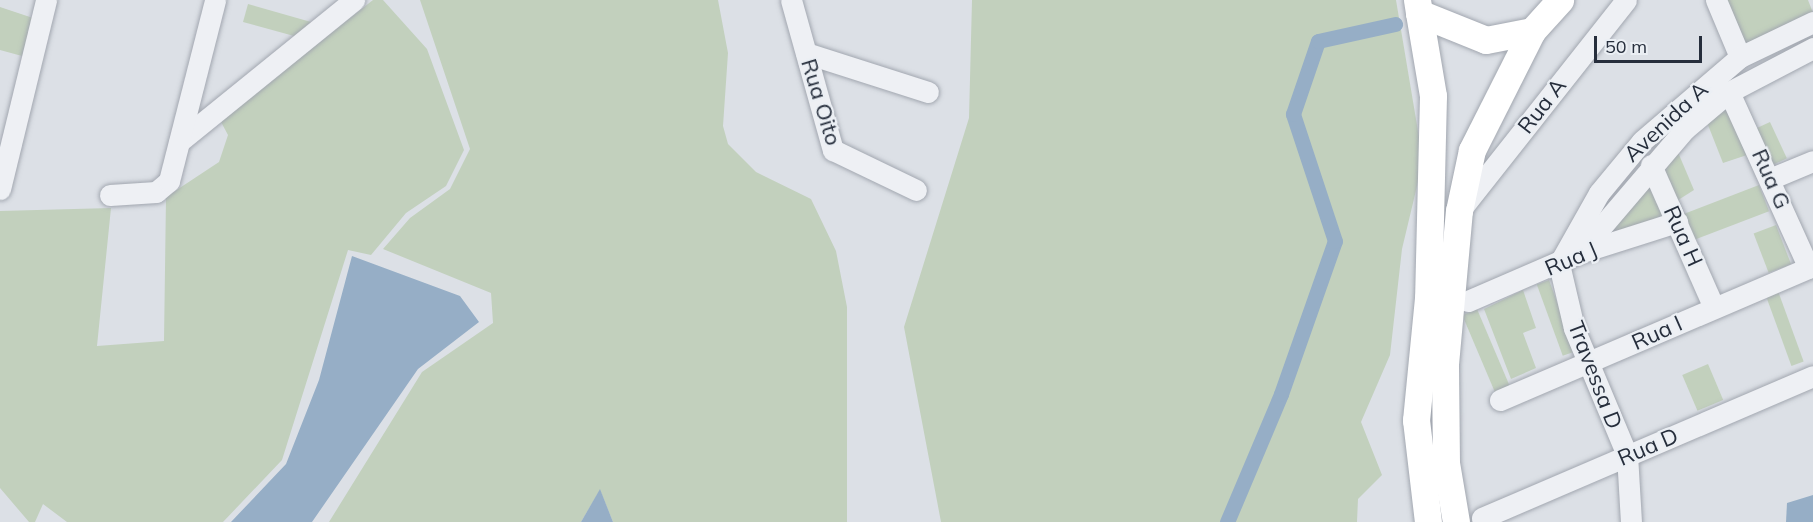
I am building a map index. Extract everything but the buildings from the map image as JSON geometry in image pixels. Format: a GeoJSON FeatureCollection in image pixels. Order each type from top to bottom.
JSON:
{"type":"FeatureCollection","features":[{"type":"Feature","properties":{"kind":"main road"},"geometry":{"type":"LineString","coordinates":[[1456,522],[1446,463],[1445,364],[1459,211],[1472,150],[1532,31],[1560,0]]}},
{"type":"Feature","properties":{"kind":"main road"},"geometry":{"type":"LineString","coordinates":[[1418,6],[1486,40],[1532,31]]}},
{"type":"Feature","properties":{"kind":"main road"},"geometry":{"type":"LineString","coordinates":[[1418,6],[1433,96],[1428,298],[1416,420],[1428,522]]}},
{"type":"Feature","properties":{"kind":"street"},"geometry":{"type":"LineString","coordinates":[[1,189],[46,0]]}},
{"type":"Feature","properties":{"kind":"street"},"geometry":{"type":"LineString","coordinates":[[110,195],[164,188],[180,141],[215,0]]}},
{"type":"Feature","properties":{"kind":"street"},"geometry":{"type":"LineString","coordinates":[[180,141],[354,0]]}},
{"type":"Feature","properties":{"kind":"street","name":"Rua Oito"},"geometry":{"type":"LineString","coordinates":[[791,0],[838,156],[916,190]]}},
{"type":"Feature","properties":{"kind":"street","name":"Rua A"},"geometry":{"type":"LineString","coordinates":[[1459,211],[1626,0]]}},
{"type":"Feature","properties":{"kind":"street"},"geometry":{"type":"LineString","coordinates":[[1716,0],[1740,57]]}},
{"type":"Feature","properties":{"kind":"street","name":"Avenida A"},"geometry":{"type":"LineString","coordinates":[[1559,264],[1624,159],[1740,57],[1813,22]]}},
{"type":"Feature","properties":{"kind":"street","name":"Avenida A"},"geometry":{"type":"LineString","coordinates":[[1580,253],[1651,165],[1729,92],[1813,48]]}},
{"type":"Feature","properties":{"kind":"street"},"geometry":{"type":"LineString","coordinates":[[806,53],[928,92]]}},
{"type":"Feature","properties":{"kind":"street","name":"Rua G"},"geometry":{"type":"LineString","coordinates":[[1729,92],[1772,178],[1811,267]]}},
{"type":"Feature","properties":{"kind":"street"},"geometry":{"type":"LineString","coordinates":[[1772,178],[1813,161]]}},
{"type":"Feature","properties":{"kind":"street","name":"Rua H"},"geometry":{"type":"LineString","coordinates":[[1651,165],[1714,308]]}},
{"type":"Feature","properties":{"kind":"street","name":"Rua J"},"geometry":{"type":"LineString","coordinates":[[1468,302],[1580,253],[1677,222]]}},
{"type":"Feature","properties":{"kind":"street","name":"Travessa D"},"geometry":{"type":"LineString","coordinates":[[1559,264],[1574,328],[1627,455],[1630,522]]}},
{"type":"Feature","properties":{"kind":"street","name":"Rua I"},"geometry":{"type":"LineString","coordinates":[[1500,400],[1811,267]]}},
{"type":"Feature","properties":{"kind":"street","name":"Rua D"},"geometry":{"type":"LineString","coordinates":[[1482,518],[1813,376]]}},
{"type":"Feature","properties":{"kind":"green space"},"geometry":{"type":"Polygon","coordinates":[[[373,0],[383,0],[427,49],[464,150],[446,186],[406,213],[371,255],[348,250],[282,460],[223,522],[67,522],[43,504],[35,522],[29,522],[0,488],[0,211],[111,208],[97,346],[164,341],[166,197],[219,162],[228,135],[220,120],[373,0]]]}},
{"type":"Feature","properties":{"kind":"green space"},"geometry":{"type":"Polygon","coordinates":[[[420,0],[718,0],[728,53],[723,126],[728,144],[756,172],[811,199],[836,251],[847,307],[847,522],[613,522],[600,490],[581,522],[329,522],[422,372],[493,323],[491,293],[383,249],[410,218],[450,189],[470,149],[420,0]]]}},
{"type":"Feature","properties":{"kind":"green space"},"geometry":{"type":"Polygon","coordinates":[[[972,0],[1396,0],[1423,161],[1402,249],[1390,355],[1361,422],[1382,475],[1358,499],[1357,522],[941,522],[904,327],[969,118],[972,0]]]}},
{"type":"Feature","properties":{"kind":"green space"},"geometry":{"type":"Polygon","coordinates":[[[1722,0],[1808,0],[1813,13],[1742,47],[1722,0]]]}},
{"type":"Feature","properties":{"kind":"green space"},"geometry":{"type":"Polygon","coordinates":[[[248,4],[311,22],[294,36],[243,22],[248,4]]]}},
{"type":"Feature","properties":{"kind":"green space"},"geometry":{"type":"Polygon","coordinates":[[[0,7],[33,18],[22,56],[0,50],[0,7]]]}},
{"type":"Feature","properties":{"kind":"green space"},"geometry":{"type":"Polygon","coordinates":[[[1725,106],[1747,155],[1723,163],[1706,120],[1725,106]]]}},
{"type":"Feature","properties":{"kind":"green space"},"geometry":{"type":"Polygon","coordinates":[[[1770,122],[1787,158],[1771,166],[1754,130],[1770,122]]]}},
{"type":"Feature","properties":{"kind":"green space"},"geometry":{"type":"Polygon","coordinates":[[[1677,150],[1694,190],[1675,202],[1658,164],[1677,150]]]}},
{"type":"Feature","properties":{"kind":"green space"},"geometry":{"type":"Polygon","coordinates":[[[1648,179],[1664,215],[1601,240],[1648,179]]]}},
{"type":"Feature","properties":{"kind":"green space"},"geometry":{"type":"Polygon","coordinates":[[[1759,185],[1769,211],[1692,241],[1682,214],[1759,185]]]}},
{"type":"Feature","properties":{"kind":"green space"},"geometry":{"type":"Polygon","coordinates":[[[1776,225],[1791,264],[1769,273],[1754,234],[1776,225]]]}},
{"type":"Feature","properties":{"kind":"green space"},"geometry":{"type":"Polygon","coordinates":[[[1549,280],[1575,351],[1563,356],[1537,284],[1549,280]]]}},
{"type":"Feature","properties":{"kind":"green space"},"geometry":{"type":"Polygon","coordinates":[[[1523,290],[1536,328],[1523,333],[1536,368],[1511,379],[1484,309],[1523,290]]]}},
{"type":"Feature","properties":{"kind":"green space"},"geometry":{"type":"Polygon","coordinates":[[[1778,291],[1804,361],[1791,366],[1766,295],[1778,291]]]}},
{"type":"Feature","properties":{"kind":"green space"},"geometry":{"type":"Polygon","coordinates":[[[1477,309],[1510,386],[1495,393],[1462,315],[1477,309]]]}},
{"type":"Feature","properties":{"kind":"green space"},"geometry":{"type":"Polygon","coordinates":[[[1708,364],[1723,400],[1697,411],[1682,375],[1708,364]]]}},
{"type":"Feature","properties":{"kind":"water"},"geometry":{"type":"Polygon","coordinates":[[[352,256],[460,296],[479,322],[418,369],[312,522],[231,522],[286,464],[319,380],[352,256]]]}},
{"type":"Feature","properties":{"kind":"water"},"geometry":{"type":"Polygon","coordinates":[[[600,489],[613,522],[581,522],[600,489]]]}},
{"type":"Feature","properties":{"kind":"water"},"geometry":{"type":"Polygon","coordinates":[[[1813,495],[1813,522],[1786,522],[1787,503],[1813,495]]]}},
{"type":"Feature","properties":{"kind":"waterway"},"geometry":{"type":"LineString","coordinates":[[1227,522],[1281,394],[1335,241],[1293,114],[1318,41],[1395,24]]}}]}
